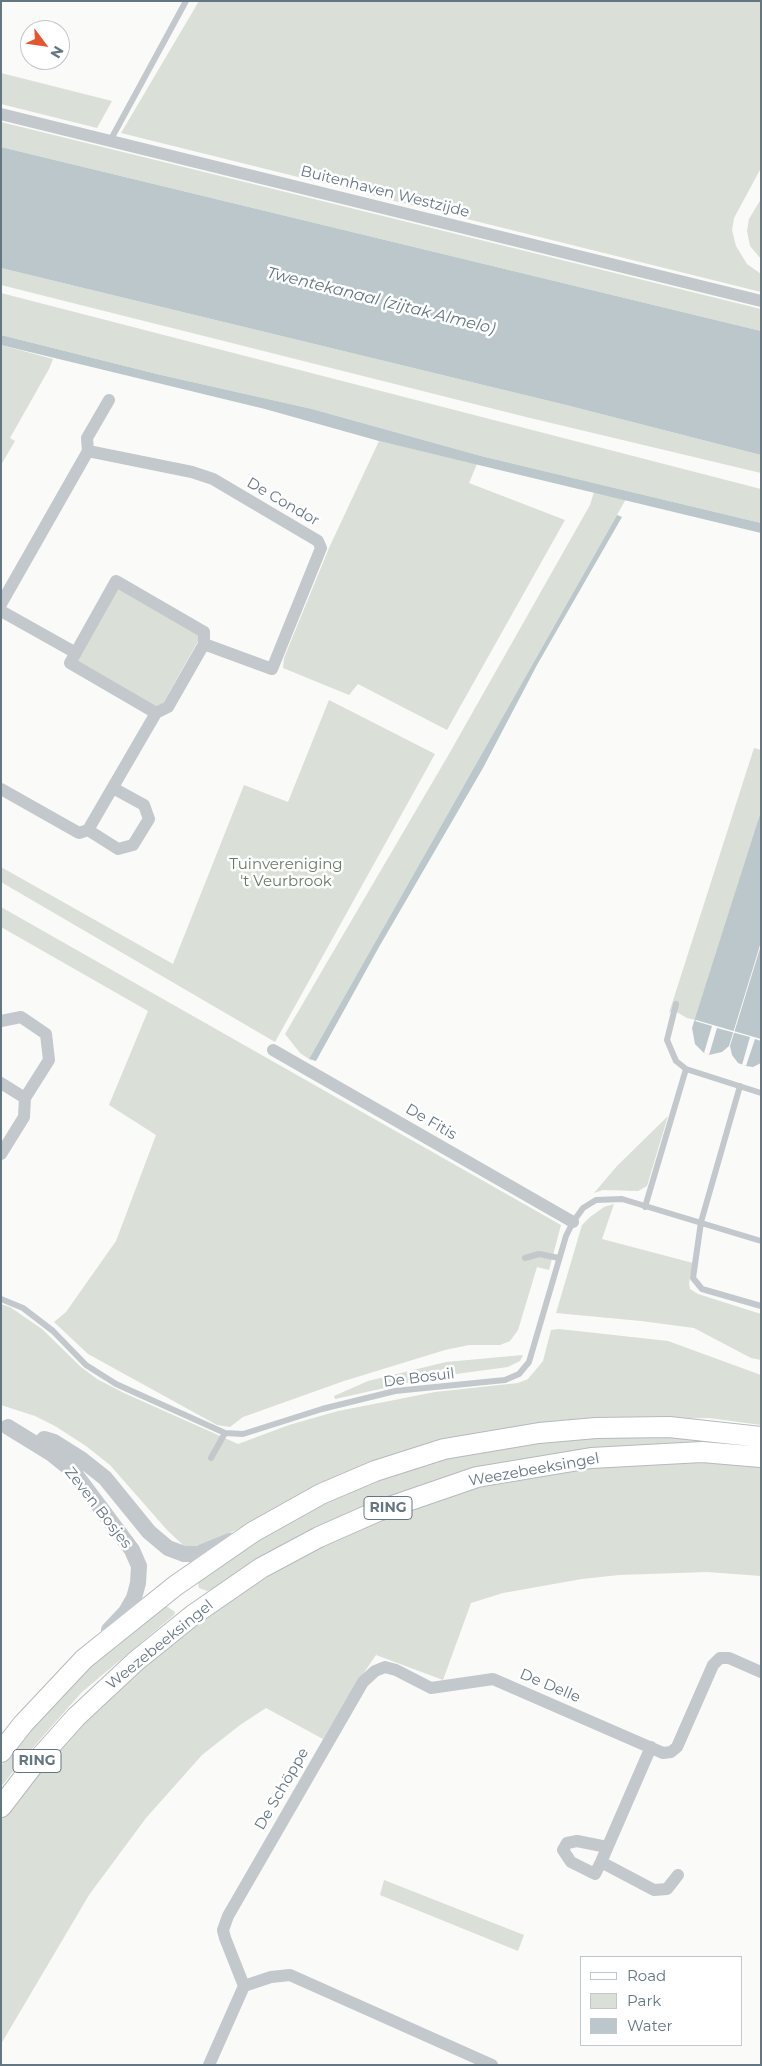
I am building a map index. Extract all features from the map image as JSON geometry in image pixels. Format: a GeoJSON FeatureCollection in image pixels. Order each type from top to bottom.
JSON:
{"type":"FeatureCollection","features":[{"type":"Feature","properties":{"kind":"main road","name":"Weezebeeksingel"},"geometry":{"type":"LineString","coordinates":[[1,1752],[23,1724],[84,1659],[175,1586],[253,1532],[321,1494],[375,1471],[444,1448],[539,1433],[596,1428],[669,1427],[761,1437]]}},
{"type":"Feature","properties":{"kind":"main road","name":"Weezebeeksingel"},"geometry":{"type":"LineString","coordinates":[[1,1807],[34,1764],[76,1717],[136,1661],[193,1615],[261,1568],[319,1538],[378,1511],[477,1477],[591,1458],[702,1452],[761,1457]]}},
{"type":"Feature","properties":{"kind":"street","name":"Buitenhaven Westzijde"},"geometry":{"type":"LineString","coordinates":[[1,114],[761,301]]}},
{"type":"Feature","properties":{"kind":"street"},"geometry":{"type":"LineString","coordinates":[[1,604],[88,451],[87,438],[109,400]]}},
{"type":"Feature","properties":{"kind":"street","name":"De Condor"},"geometry":{"type":"LineString","coordinates":[[88,451],[192,472],[212,479],[318,541],[321,548],[272,669],[204,644]]}},
{"type":"Feature","properties":{"kind":"street"},"geometry":{"type":"LineString","coordinates":[[1,788],[79,833],[88,830],[156,713],[168,707],[204,644],[204,632],[116,581],[70,663],[156,713]]}},
{"type":"Feature","properties":{"kind":"street"},"geometry":{"type":"LineString","coordinates":[[1,611],[76,652]]}},
{"type":"Feature","properties":{"kind":"street"},"geometry":{"type":"LineString","coordinates":[[88,830],[118,849],[133,845],[149,819],[144,805],[113,788]]}},
{"type":"Feature","properties":{"kind":"street"},"geometry":{"type":"LineString","coordinates":[[1,1022],[21,1017],[46,1034],[49,1060],[26,1098],[24,1117],[1,1154]]}},
{"type":"Feature","properties":{"kind":"street","name":"De Fitis"},"geometry":{"type":"LineString","coordinates":[[273,1050],[573,1222]]}},
{"type":"Feature","properties":{"kind":"street"},"geometry":{"type":"LineString","coordinates":[[1,1083],[26,1098]]}},
{"type":"Feature","properties":{"kind":"street","name":"Zeven Bosjes"},"geometry":{"type":"LineString","coordinates":[[5,1427],[54,1442],[81,1459],[105,1478],[149,1532],[168,1548],[184,1554],[198,1554],[253,1532]]}},
{"type":"Feature","properties":{"kind":"street","name":"Zeven Bosjes"},"geometry":{"type":"LineString","coordinates":[[5,1427],[52,1454],[73,1471],[132,1550],[139,1566],[138,1583],[134,1598],[126,1612],[84,1659]]}},
{"type":"Feature","properties":{"kind":"street","name":"De Delle"},"geometry":{"type":"LineString","coordinates":[[431,1688],[493,1679],[663,1753],[671,1752],[677,1747],[713,1665],[720,1658],[729,1658],[761,1672]]}},
{"type":"Feature","properties":{"kind":"street","name":"De Schöppe"},"geometry":{"type":"LineString","coordinates":[[244,1986],[223,1930],[228,1916],[363,1682],[375,1671],[385,1667],[396,1670],[431,1688]]}},
{"type":"Feature","properties":{"kind":"street"},"geometry":{"type":"LineString","coordinates":[[607,1847],[577,1841],[567,1843],[563,1850],[571,1862],[595,1874],[652,1747]]}},
{"type":"Feature","properties":{"kind":"street"},"geometry":{"type":"LineString","coordinates":[[601,1862],[654,1890],[667,1890],[678,1875]]}},
{"type":"Feature","properties":{"kind":"street"},"geometry":{"type":"LineString","coordinates":[[209,2065],[244,1986],[271,1977],[290,1974],[492,2065]]}},
{"type":"Feature","properties":{"kind":"lane"},"geometry":{"type":"LineString","coordinates":[[110,141],[186,1]]}},
{"type":"Feature","properties":{"kind":"lane"},"geometry":{"type":"LineString","coordinates":[[676,1004],[667,1040],[676,1061],[686,1069],[761,1092]]}},
{"type":"Feature","properties":{"kind":"lane"},"geometry":{"type":"LineString","coordinates":[[645,1207],[686,1069]]}},
{"type":"Feature","properties":{"kind":"lane"},"geometry":{"type":"LineString","coordinates":[[740,1086],[702,1222],[693,1278],[702,1289],[761,1306]]}},
{"type":"Feature","properties":{"kind":"lane","name":"De Bosuil"},"geometry":{"type":"LineString","coordinates":[[1,1299],[23,1308],[53,1331],[86,1364],[116,1384],[225,1433],[243,1434],[322,1409],[396,1391],[505,1380],[519,1374],[528,1362],[566,1236],[583,1208],[596,1200],[622,1199],[761,1241]]}},
{"type":"Feature","properties":{"kind":"lane"},"geometry":{"type":"LineString","coordinates":[[525,1258],[539,1254],[559,1258]]}},
{"type":"Feature","properties":{"kind":"lane"},"geometry":{"type":"LineString","coordinates":[[211,1458],[225,1433]]}},
{"type":"Feature","properties":{"kind":"green space"},"geometry":{"type":"Polygon","coordinates":[[[199,1],[761,1],[761,168],[734,218],[732,230],[736,246],[747,264],[761,274],[761,292],[121,133],[199,1]]]}},
{"type":"Feature","properties":{"kind":"green space"},"geometry":{"type":"Polygon","coordinates":[[[1,73],[112,101],[97,128],[1,104],[1,73]]]}},
{"type":"Feature","properties":{"kind":"green space"},"geometry":{"type":"Polygon","coordinates":[[[1,122],[761,309],[761,331],[1,147],[1,122]]]}},
{"type":"Feature","properties":{"kind":"green space"},"geometry":{"type":"Polygon","coordinates":[[[761,199],[761,259],[750,246],[747,231],[749,219],[761,199]]]}},
{"type":"Feature","properties":{"kind":"green space"},"geometry":{"type":"Polygon","coordinates":[[[1,268],[566,405],[761,455],[761,473],[526,417],[1,285],[1,268]]]}},
{"type":"Feature","properties":{"kind":"green space"},"geometry":{"type":"Polygon","coordinates":[[[1,293],[761,489],[761,523],[481,456],[312,409],[161,375],[1,335],[1,293]]]}},
{"type":"Feature","properties":{"kind":"green space"},"geometry":{"type":"Polygon","coordinates":[[[1,345],[53,359],[10,438],[15,441],[1,465],[1,345]]]}},
{"type":"Feature","properties":{"kind":"green space"},"geometry":{"type":"Polygon","coordinates":[[[379,441],[477,464],[469,483],[565,520],[447,730],[358,684],[349,695],[283,668],[284,658],[329,548],[379,441]]]}},
{"type":"Feature","properties":{"kind":"green space"},"geometry":{"type":"Polygon","coordinates":[[[594,492],[626,499],[309,1059],[300,1053],[285,1034],[449,754],[590,505],[594,492]]]}},
{"type":"Feature","properties":{"kind":"green space"},"geometry":{"type":"Polygon","coordinates":[[[118,587],[201,636],[162,705],[155,707],[76,662],[118,587]]]}},
{"type":"Feature","properties":{"kind":"green space","name":"Tuinvereniging 't Veurbrook"},"geometry":{"type":"Polygon","coordinates":[[[329,700],[435,754],[275,1042],[1,882],[1,867],[173,964],[244,785],[288,802],[329,700]]]}},
{"type":"Feature","properties":{"kind":"green space"},"geometry":{"type":"Polygon","coordinates":[[[754,748],[761,750],[761,811],[696,1020],[687,1018],[673,1010],[669,1013],[754,748]]]}},
{"type":"Feature","properties":{"kind":"green space"},"geometry":{"type":"Polygon","coordinates":[[[1,907],[561,1225],[549,1270],[537,1267],[518,1330],[510,1341],[500,1345],[469,1345],[445,1350],[344,1381],[243,1417],[230,1427],[217,1425],[88,1354],[54,1322],[66,1312],[116,1241],[156,1135],[109,1105],[148,1011],[1,927],[1,907]]]}},
{"type":"Feature","properties":{"kind":"green space"},"geometry":{"type":"Polygon","coordinates":[[[668,1116],[647,1186],[638,1191],[603,1190],[594,1193],[617,1166],[668,1116]]]}},
{"type":"Feature","properties":{"kind":"green space"},"geometry":{"type":"Polygon","coordinates":[[[614,1204],[602,1239],[693,1263],[689,1283],[690,1289],[698,1294],[761,1314],[761,1360],[751,1358],[694,1328],[556,1313],[582,1225],[604,1207],[614,1204]]]}},
{"type":"Feature","properties":{"kind":"green space"},"geometry":{"type":"Polygon","coordinates":[[[1,1304],[10,1307],[42,1329],[81,1367],[97,1379],[238,1444],[289,1425],[338,1411],[435,1392],[518,1383],[528,1379],[543,1361],[551,1330],[559,1329],[668,1341],[761,1375],[761,1425],[709,1418],[595,1420],[317,1488],[211,1543],[189,1547],[184,1546],[167,1530],[110,1465],[86,1446],[55,1426],[35,1416],[1,1405],[1,1304]]]}},
{"type":"Feature","properties":{"kind":"green space"},"geometry":{"type":"Polygon","coordinates":[[[523,1355],[520,1361],[508,1367],[434,1377],[335,1399],[334,1396],[368,1381],[446,1362],[523,1355]]]}},
{"type":"Feature","properties":{"kind":"green space"},"geometry":{"type":"Polygon","coordinates":[[[670,1432],[703,1440],[701,1445],[641,1445],[594,1449],[551,1454],[506,1463],[219,1587],[207,1591],[199,1588],[198,1583],[204,1576],[252,1543],[300,1516],[373,1481],[429,1462],[513,1444],[670,1432]]]}},
{"type":"Feature","properties":{"kind":"green space"},"geometry":{"type":"Polygon","coordinates":[[[644,1459],[761,1462],[761,1576],[707,1572],[619,1575],[582,1579],[503,1593],[471,1603],[443,1680],[376,1655],[323,1739],[266,1708],[240,1725],[202,1755],[146,1818],[89,1895],[1,2044],[1,1820],[69,1734],[137,1669],[237,1595],[308,1553],[376,1520],[471,1487],[644,1459]]]}},
{"type":"Feature","properties":{"kind":"green space"},"geometry":{"type":"Polygon","coordinates":[[[162,1603],[175,1612],[174,1615],[82,1692],[22,1760],[1,1787],[1,1766],[62,1690],[162,1603]]]}},
{"type":"Feature","properties":{"kind":"green space"},"geometry":{"type":"Polygon","coordinates":[[[384,1880],[524,1935],[518,1951],[380,1895],[384,1880]]]}},
{"type":"Feature","properties":{"kind":"water","name":"Twentekanaal (zijtak Almelo)"},"geometry":{"type":"Polygon","coordinates":[[[1,147],[761,331],[761,455],[566,405],[1,268],[1,147]]]}},
{"type":"Feature","properties":{"kind":"water"},"geometry":{"type":"Polygon","coordinates":[[[1,335],[161,375],[312,409],[481,456],[761,523],[761,533],[379,441],[265,409],[1,345],[1,335]]]}},
{"type":"Feature","properties":{"kind":"water"},"geometry":{"type":"Polygon","coordinates":[[[617,515],[622,517],[537,665],[483,768],[379,947],[316,1061],[309,1059],[617,515]]]}},
{"type":"Feature","properties":{"kind":"water"},"geometry":{"type":"Polygon","coordinates":[[[761,811],[761,942],[729,1046],[722,1052],[709,1055],[704,1053],[695,1044],[692,1028],[761,811]]]}},
{"type":"Feature","properties":{"kind":"water"},"geometry":{"type":"Polygon","coordinates":[[[761,945],[761,1063],[753,1067],[738,1063],[732,1055],[730,1046],[761,945]]]}},
{"type":"Feature","properties":{"kind":"pier"},"geometry":{"type":"Polygon","coordinates":[[[696,1020],[761,1039],[761,1041],[755,1039],[746,1066],[742,1065],[750,1037],[717,1028],[709,1055],[704,1053],[712,1026],[696,1020]]]}}]}
